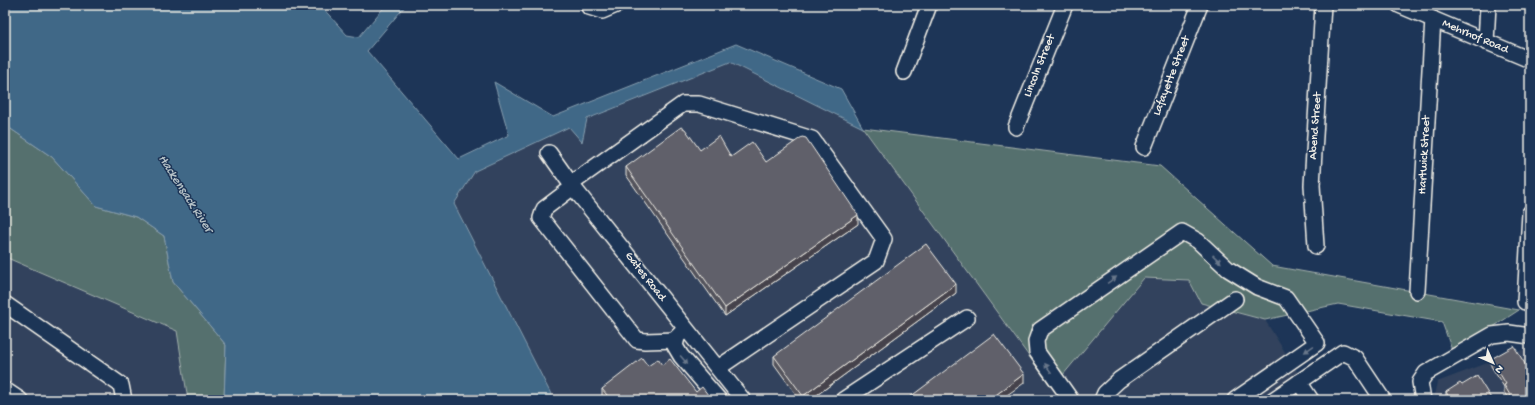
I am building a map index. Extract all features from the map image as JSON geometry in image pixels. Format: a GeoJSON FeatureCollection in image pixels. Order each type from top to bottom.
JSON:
{"type":"FeatureCollection","features":[{"type":"Feature","properties":{"kind":"street"},"geometry":{"type":"LineString","coordinates":[[589,7],[602,11],[616,5]]}},
{"type":"Feature","properties":{"kind":"street"},"geometry":{"type":"LineString","coordinates":[[904,72],[929,5]]}},
{"type":"Feature","properties":{"kind":"street","name":"Lincoln Street"},"geometry":{"type":"LineString","coordinates":[[1016,127],[1065,5]]}},
{"type":"Feature","properties":{"kind":"street","name":"Lafayette Street"},"geometry":{"type":"LineString","coordinates":[[1144,147],[1200,5]]}},
{"type":"Feature","properties":{"kind":"street","name":"Abend Street"},"geometry":{"type":"LineString","coordinates":[[1316,246],[1312,185],[1323,5]]}},
{"type":"Feature","properties":{"kind":"street","name":"Mehrhof Road"},"geometry":{"type":"LineString","coordinates":[[1399,5],[1530,60]]}},
{"type":"Feature","properties":{"kind":"street"},"geometry":{"type":"LineString","coordinates":[[1486,42],[1488,5]]}},
{"type":"Feature","properties":{"kind":"street","name":"Hartwick Street"},"geometry":{"type":"LineString","coordinates":[[1417,291],[1433,19]]}},
{"type":"Feature","properties":{"kind":"street"},"geometry":{"type":"LineString","coordinates":[[681,334],[646,341],[637,340],[541,218],[544,209],[572,185],[684,104],[699,104],[812,139],[884,239],[876,261],[718,368]]}},
{"type":"Feature","properties":{"kind":"street","name":"Gates Road"},"geometry":{"type":"LineString","coordinates":[[550,153],[681,334],[718,368],[743,400]]}},
{"type":"Feature","properties":{"kind":"street"},"geometry":{"type":"LineString","coordinates":[[1525,302],[1530,213]]}},
{"type":"Feature","properties":{"kind":"street"},"geometry":{"type":"LineString","coordinates":[[1071,400],[1037,352],[1036,341],[1040,330],[1182,232],[1198,241],[1228,269],[1257,287],[1286,298],[1317,343],[1235,400]]}},
{"type":"Feature","properties":{"kind":"street"},"geometry":{"type":"LineString","coordinates":[[1102,400],[1105,393],[1116,383],[1235,299]]}},
{"type":"Feature","properties":{"kind":"street"},"geometry":{"type":"LineString","coordinates":[[5,304],[121,385],[124,400]]}},
{"type":"Feature","properties":{"kind":"street"},"geometry":{"type":"LineString","coordinates":[[842,400],[967,318]]}},
{"type":"Feature","properties":{"kind":"street"},"geometry":{"type":"LineString","coordinates":[[1423,400],[1420,382],[1426,373],[1492,335],[1509,333],[1530,336]]}},
{"type":"Feature","properties":{"kind":"street"},"geometry":{"type":"LineString","coordinates":[[681,334],[675,346],[681,356],[719,400]]}},
{"type":"Feature","properties":{"kind":"street"},"geometry":{"type":"LineString","coordinates":[[1273,400],[1343,352],[1355,358],[1383,400]]}},
{"type":"Feature","properties":{"kind":"street"},"geometry":{"type":"LineString","coordinates":[[1299,382],[1311,400]]}},
{"type":"Feature","properties":{"kind":"street"},"geometry":{"type":"LineString","coordinates":[[5,390],[20,400]]}},
{"type":"Feature","properties":{"kind":"shaded area"},"geometry":{"type":"Polygon","coordinates":[[[730,62],[863,128],[1052,388],[1144,278],[1189,280],[1201,303],[1265,320],[1315,400],[554,400],[454,204],[475,171],[569,127],[730,62]]]}},
{"type":"Feature","properties":{"kind":"shaded area"},"geometry":{"type":"Polygon","coordinates":[[[5,257],[177,331],[188,400],[5,400],[5,257]]]}},
{"type":"Feature","properties":{"kind":"shaded area"},"geometry":{"type":"Polygon","coordinates":[[[1530,347],[1530,400],[1433,400],[1437,382],[1530,347]]]}},
{"type":"Feature","properties":{"kind":"green space"},"geometry":{"type":"Polygon","coordinates":[[[5,125],[52,157],[96,206],[136,217],[164,236],[173,282],[226,345],[224,400],[188,400],[177,331],[5,257],[5,125]]]}},
{"type":"Feature","properties":{"kind":"green space"},"geometry":{"type":"Polygon","coordinates":[[[863,128],[1160,166],[1272,266],[1519,310],[1453,353],[1442,322],[1338,304],[1265,320],[1201,303],[1189,280],[1144,278],[1052,388],[863,128]]]}},
{"type":"Feature","properties":{"kind":"water","name":"Hackensack River"},"geometry":{"type":"Polygon","coordinates":[[[5,5],[320,5],[347,35],[359,37],[386,5],[406,5],[367,51],[459,159],[509,135],[494,82],[553,117],[736,44],[841,89],[863,128],[730,62],[587,119],[582,142],[569,127],[475,171],[454,204],[554,400],[224,400],[226,345],[173,282],[164,236],[136,217],[96,206],[52,157],[5,125],[5,5]]]}},
{"type":"Feature","properties":{"kind":"building"},"geometry":{"type":"Polygon","coordinates":[[[681,127],[685,129],[700,150],[719,136],[731,157],[752,142],[766,162],[802,137],[806,138],[858,215],[725,308],[626,167],[681,127]]]}},
{"type":"Feature","properties":{"kind":"building"},"geometry":{"type":"Polygon","coordinates":[[[926,244],[956,284],[803,396],[774,356],[926,244]]]}},
{"type":"Feature","properties":{"kind":"building"},"geometry":{"type":"Polygon","coordinates":[[[994,334],[1024,374],[989,400],[906,400],[994,334]]]}},
{"type":"Feature","properties":{"kind":"building"},"geometry":{"type":"Polygon","coordinates":[[[1514,346],[1530,372],[1530,400],[1513,400],[1504,385],[1506,384],[1491,359],[1514,346]]]}},
{"type":"Feature","properties":{"kind":"building"},"geometry":{"type":"Polygon","coordinates":[[[642,358],[648,366],[658,359],[662,365],[670,359],[696,392],[702,387],[712,400],[611,400],[602,389],[642,358]]]}},
{"type":"Feature","properties":{"kind":"building"},"geometry":{"type":"Polygon","coordinates":[[[1477,376],[1492,400],[1451,400],[1446,392],[1460,383],[1462,385],[1477,376]]]}}]}
